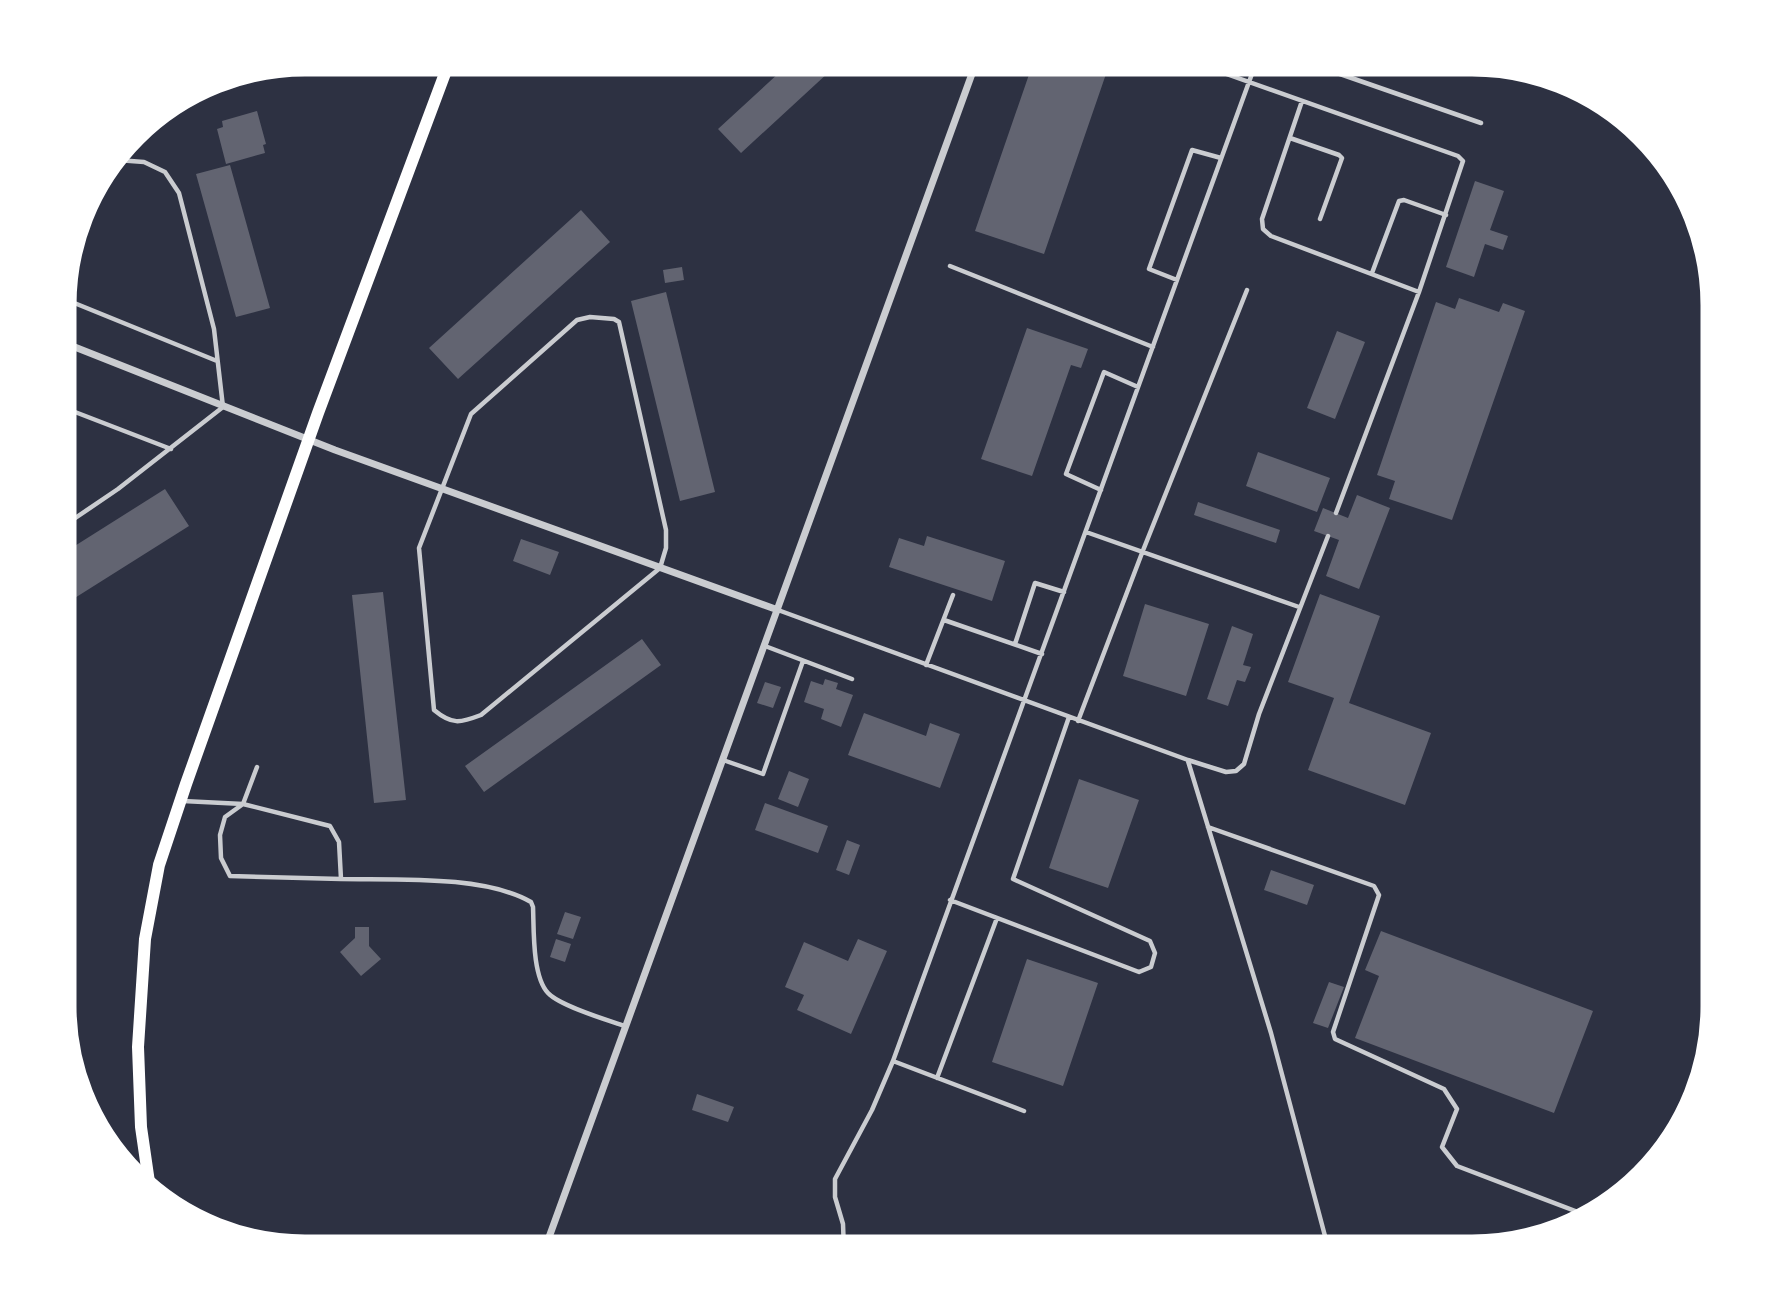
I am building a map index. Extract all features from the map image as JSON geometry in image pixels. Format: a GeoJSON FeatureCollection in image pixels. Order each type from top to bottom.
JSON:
{"type":"FeatureCollection","features":[{"type":"Feature","properties":{"kind":"main road"},"geometry":{"type":"LineString","coordinates":[[148,1178],[138,1080],[142,971],[150,907],[159,865],[309,440],[446,72]]}},
{"type":"Feature","properties":{"kind":"street"},"geometry":{"type":"LineString","coordinates":[[548,1239],[973,72]]}},
{"type":"Feature","properties":{"kind":"street"},"geometry":{"type":"LineString","coordinates":[[72,346],[442,490],[778,610]]}},
{"type":"Feature","properties":{"kind":"lane"},"geometry":{"type":"LineString","coordinates":[[1219,72],[1458,156],[1462,161],[1419,292],[1336,513]]}},
{"type":"Feature","properties":{"kind":"lane"},"geometry":{"type":"LineString","coordinates":[[844,1239],[843,1224],[835,1197],[835,1179],[872,1110],[892,1061],[1252,72]]}},
{"type":"Feature","properties":{"kind":"lane"},"geometry":{"type":"LineString","coordinates":[[1334,72],[1481,123]]}},
{"type":"Feature","properties":{"kind":"lane"},"geometry":{"type":"LineString","coordinates":[[1302,101],[1262,219],[1263,229],[1271,236],[1419,292]]}},
{"type":"Feature","properties":{"kind":"lane"},"geometry":{"type":"LineString","coordinates":[[1290,138],[1342,158],[1320,219]]}},
{"type":"Feature","properties":{"kind":"lane"},"geometry":{"type":"LineString","coordinates":[[1177,280],[1150,269],[1192,150],[1221,159]]}},
{"type":"Feature","properties":{"kind":"lane"},"geometry":{"type":"LineString","coordinates":[[72,520],[118,489],[223,407],[214,329],[179,193],[165,172],[144,162],[123,160]]}},
{"type":"Feature","properties":{"kind":"lane"},"geometry":{"type":"LineString","coordinates":[[1372,274],[1399,201],[1404,200],[1446,215]]}},
{"type":"Feature","properties":{"kind":"lane"},"geometry":{"type":"LineString","coordinates":[[950,266],[1153,347]]}},
{"type":"Feature","properties":{"kind":"lane"},"geometry":{"type":"LineString","coordinates":[[1079,721],[1142,553],[1247,290]]}},
{"type":"Feature","properties":{"kind":"lane"},"geometry":{"type":"LineString","coordinates":[[72,302],[218,361]]}},
{"type":"Feature","properties":{"kind":"lane"},"geometry":{"type":"LineString","coordinates":[[590,317],[614,318],[619,322],[666,530],[666,548],[660,568],[481,715],[464,722],[446,720],[434,710],[419,548],[471,414],[577,320],[590,317]]}},
{"type":"Feature","properties":{"kind":"lane"},"geometry":{"type":"LineString","coordinates":[[1101,491],[1066,474],[1104,372],[1138,387]]}},
{"type":"Feature","properties":{"kind":"lane"},"geometry":{"type":"LineString","coordinates":[[72,412],[171,449]]}},
{"type":"Feature","properties":{"kind":"lane"},"geometry":{"type":"LineString","coordinates":[[1086,532],[1299,607]]}},
{"type":"Feature","properties":{"kind":"lane"},"geometry":{"type":"LineString","coordinates":[[778,610],[1188,760],[1226,772],[1236,771],[1244,764],[1259,714],[1328,536]]}},
{"type":"Feature","properties":{"kind":"lane"},"geometry":{"type":"LineString","coordinates":[[1015,644],[1035,583],[1064,592]]}},
{"type":"Feature","properties":{"kind":"lane"},"geometry":{"type":"LineString","coordinates":[[926,665],[953,595]]}},
{"type":"Feature","properties":{"kind":"lane"},"geometry":{"type":"LineString","coordinates":[[944,620],[1042,654]]}},
{"type":"Feature","properties":{"kind":"lane"},"geometry":{"type":"LineString","coordinates":[[765,646],[852,679]]}},
{"type":"Feature","properties":{"kind":"lane"},"geometry":{"type":"LineString","coordinates":[[723,760],[763,774],[803,661]]}},
{"type":"Feature","properties":{"kind":"lane"},"geometry":{"type":"LineString","coordinates":[[950,900],[1139,972],[1151,967],[1155,953],[1150,941],[1013,879],[1069,718]]}},
{"type":"Feature","properties":{"kind":"lane"},"geometry":{"type":"LineString","coordinates":[[1188,760],[1270,1033],[1326,1239]]}},
{"type":"Feature","properties":{"kind":"lane"},"geometry":{"type":"LineString","coordinates":[[257,767],[243,804],[225,817],[220,835],[221,858],[230,876],[445,882],[498,888],[517,894],[531,902],[533,907],[539,976],[548,994],[625,1027]]}},
{"type":"Feature","properties":{"kind":"lane"},"geometry":{"type":"LineString","coordinates":[[180,801],[243,804],[330,826],[339,842],[341,879]]}},
{"type":"Feature","properties":{"kind":"lane"},"geometry":{"type":"LineString","coordinates":[[1208,827],[1374,886],[1378,895],[1333,1032],[1335,1039],[1444,1089],[1457,1109],[1442,1147],[1457,1166],[1579,1213]]}},
{"type":"Feature","properties":{"kind":"lane"},"geometry":{"type":"LineString","coordinates":[[937,1078],[997,918]]}},
{"type":"Feature","properties":{"kind":"lane"},"geometry":{"type":"LineString","coordinates":[[892,1061],[1024,1111]]}},
{"type":"Feature","properties":{"kind":"building"},"geometry":{"type":"Polygon","coordinates":[[[780,72],[829,72],[741,153],[718,129],[780,72]]]}},
{"type":"Feature","properties":{"kind":"building"},"geometry":{"type":"Polygon","coordinates":[[[1030,72],[1106,74],[1044,254],[975,231],[1030,72]]]}},
{"type":"Feature","properties":{"kind":"building"},"geometry":{"type":"Polygon","coordinates":[[[257,111],[266,144],[263,145],[265,153],[226,164],[217,129],[223,127],[222,121],[257,111]]]}},
{"type":"Feature","properties":{"kind":"building"},"geometry":{"type":"Polygon","coordinates":[[[230,165],[270,308],[236,317],[196,174],[230,165]]]}},
{"type":"Feature","properties":{"kind":"building"},"geometry":{"type":"Polygon","coordinates":[[[1475,181],[1504,191],[1490,230],[1508,236],[1503,250],[1485,244],[1474,277],[1446,267],[1475,181]]]}},
{"type":"Feature","properties":{"kind":"building"},"geometry":{"type":"Polygon","coordinates":[[[581,210],[610,242],[458,379],[429,348],[581,210]]]}},
{"type":"Feature","properties":{"kind":"building"},"geometry":{"type":"Polygon","coordinates":[[[682,267],[684,280],[665,283],[663,270],[682,267]]]}},
{"type":"Feature","properties":{"kind":"building"},"geometry":{"type":"Polygon","coordinates":[[[666,292],[715,492],[680,501],[631,301],[666,292]]]}},
{"type":"Feature","properties":{"kind":"building"},"geometry":{"type":"Polygon","coordinates":[[[1459,298],[1499,312],[1503,303],[1525,311],[1452,520],[1389,499],[1395,481],[1377,475],[1436,302],[1455,309],[1459,298]]]}},
{"type":"Feature","properties":{"kind":"building"},"geometry":{"type":"Polygon","coordinates":[[[1027,328],[1088,349],[1081,368],[1071,365],[1032,476],[981,459],[1027,328]]]}},
{"type":"Feature","properties":{"kind":"building"},"geometry":{"type":"Polygon","coordinates":[[[1337,331],[1365,342],[1335,419],[1307,408],[1337,331]]]}},
{"type":"Feature","properties":{"kind":"building"},"geometry":{"type":"Polygon","coordinates":[[[1258,452],[1330,478],[1317,512],[1246,486],[1258,452]]]}},
{"type":"Feature","properties":{"kind":"building"},"geometry":{"type":"Polygon","coordinates":[[[165,489],[189,526],[72,600],[72,548],[165,489]]]}},
{"type":"Feature","properties":{"kind":"building"},"geometry":{"type":"Polygon","coordinates":[[[1357,495],[1390,508],[1359,589],[1326,576],[1339,540],[1314,531],[1323,508],[1348,518],[1357,495]]]}},
{"type":"Feature","properties":{"kind":"building"},"geometry":{"type":"Polygon","coordinates":[[[1198,502],[1280,530],[1276,543],[1194,515],[1198,502]]]}},
{"type":"Feature","properties":{"kind":"building"},"geometry":{"type":"Polygon","coordinates":[[[927,536],[1005,561],[992,601],[889,567],[899,538],[924,546],[927,536]]]}},
{"type":"Feature","properties":{"kind":"building"},"geometry":{"type":"Polygon","coordinates":[[[521,539],[559,552],[550,575],[513,561],[521,539]]]}},
{"type":"Feature","properties":{"kind":"building"},"geometry":{"type":"Polygon","coordinates":[[[383,592],[406,800],[374,803],[352,595],[383,592]]]}},
{"type":"Feature","properties":{"kind":"building"},"geometry":{"type":"Polygon","coordinates":[[[1320,594],[1380,616],[1349,703],[1431,733],[1405,805],[1308,770],[1334,698],[1288,682],[1320,594]]]}},
{"type":"Feature","properties":{"kind":"building"},"geometry":{"type":"Polygon","coordinates":[[[1145,604],[1209,624],[1186,696],[1123,676],[1145,604]]]}},
{"type":"Feature","properties":{"kind":"building"},"geometry":{"type":"Polygon","coordinates":[[[1232,626],[1253,634],[1243,665],[1251,667],[1245,682],[1237,680],[1228,706],[1207,699],[1232,626]]]}},
{"type":"Feature","properties":{"kind":"building"},"geometry":{"type":"Polygon","coordinates":[[[642,639],[661,665],[484,792],[465,766],[642,639]]]}},
{"type":"Feature","properties":{"kind":"building"},"geometry":{"type":"Polygon","coordinates":[[[825,679],[838,683],[836,689],[853,695],[841,727],[821,719],[824,709],[804,702],[811,681],[823,685],[825,679]]]}},
{"type":"Feature","properties":{"kind":"building"},"geometry":{"type":"Polygon","coordinates":[[[765,682],[781,687],[773,708],[757,703],[765,682]]]}},
{"type":"Feature","properties":{"kind":"building"},"geometry":{"type":"Polygon","coordinates":[[[864,713],[926,736],[930,723],[960,734],[940,788],[848,755],[864,713]]]}},
{"type":"Feature","properties":{"kind":"building"},"geometry":{"type":"Polygon","coordinates":[[[789,771],[809,779],[798,807],[778,799],[789,771]]]}},
{"type":"Feature","properties":{"kind":"building"},"geometry":{"type":"Polygon","coordinates":[[[1079,779],[1139,800],[1108,888],[1049,868],[1079,779]]]}},
{"type":"Feature","properties":{"kind":"building"},"geometry":{"type":"Polygon","coordinates":[[[765,803],[828,826],[818,853],[755,830],[765,803]]]}},
{"type":"Feature","properties":{"kind":"building"},"geometry":{"type":"Polygon","coordinates":[[[847,840],[860,845],[849,875],[836,870],[847,840]]]}},
{"type":"Feature","properties":{"kind":"building"},"geometry":{"type":"Polygon","coordinates":[[[1271,870],[1314,885],[1307,905],[1264,890],[1271,870]]]}},
{"type":"Feature","properties":{"kind":"building"},"geometry":{"type":"Polygon","coordinates":[[[565,912],[581,917],[573,939],[557,934],[565,912]]]}},
{"type":"Feature","properties":{"kind":"building"},"geometry":{"type":"Polygon","coordinates":[[[355,927],[369,927],[369,946],[381,959],[361,976],[340,952],[355,938],[355,927]]]}},
{"type":"Feature","properties":{"kind":"building"},"geometry":{"type":"Polygon","coordinates":[[[1381,931],[1593,1011],[1554,1113],[1355,1038],[1379,976],[1365,970],[1381,931]]]}},
{"type":"Feature","properties":{"kind":"building"},"geometry":{"type":"Polygon","coordinates":[[[556,939],[571,944],[565,962],[550,957],[556,939]]]}},
{"type":"Feature","properties":{"kind":"building"},"geometry":{"type":"Polygon","coordinates":[[[858,939],[887,951],[851,1034],[797,1010],[804,995],[785,987],[804,942],[848,961],[858,939]]]}},
{"type":"Feature","properties":{"kind":"building"},"geometry":{"type":"Polygon","coordinates":[[[1027,959],[1098,983],[1063,1086],[992,1062],[1027,959]]]}},
{"type":"Feature","properties":{"kind":"building"},"geometry":{"type":"Polygon","coordinates":[[[1329,982],[1344,987],[1328,1028],[1313,1023],[1329,982]]]}},
{"type":"Feature","properties":{"kind":"building"},"geometry":{"type":"Polygon","coordinates":[[[697,1094],[734,1107],[728,1122],[692,1110],[697,1094]]]}}]}
